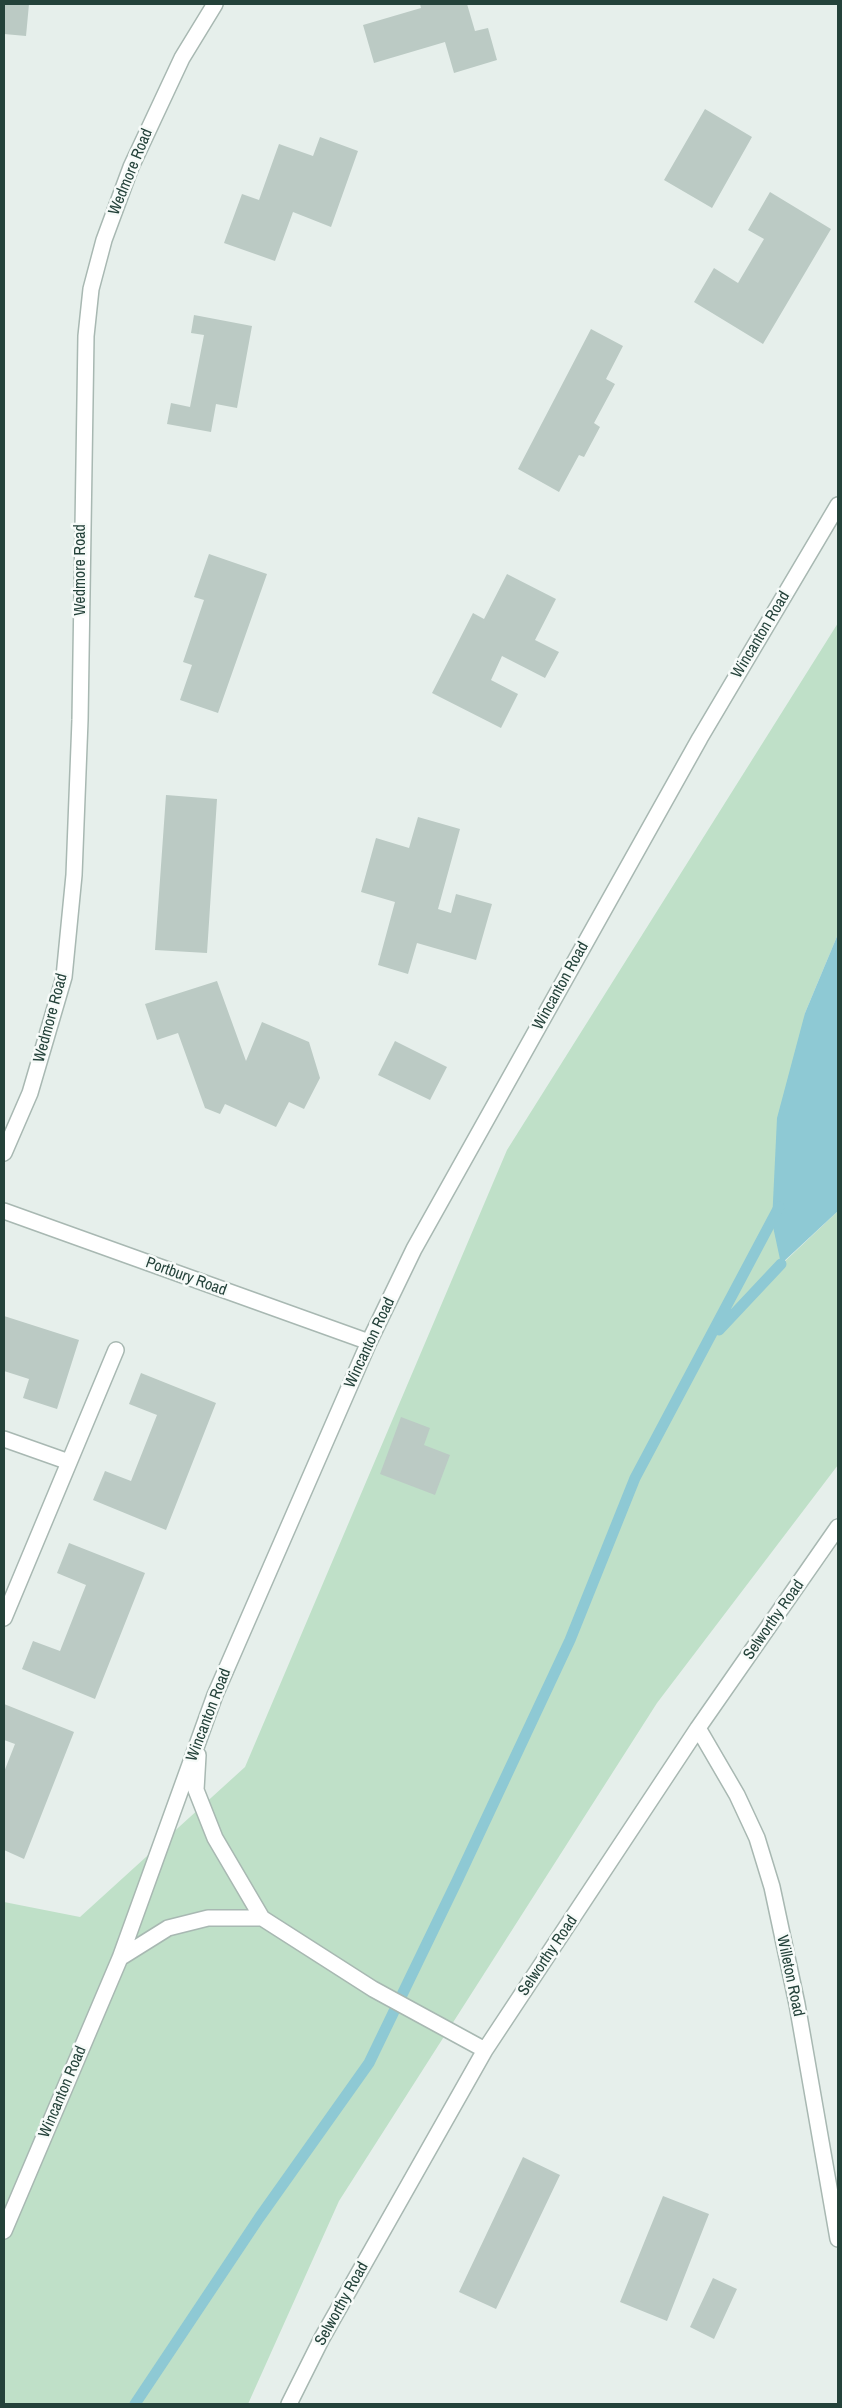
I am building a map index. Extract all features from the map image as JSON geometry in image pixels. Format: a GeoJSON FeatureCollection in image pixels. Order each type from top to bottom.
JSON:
{"type":"FeatureCollection","features":[{"type":"Feature","properties":{"kind":"street","name":"Wedmore Road"},"geometry":{"type":"LineString","coordinates":[[4,1153],[30,1092],[64,977],[74,875],[80,720],[86,336],[91,289],[104,240],[131,167],[182,58],[215,4]]}},
{"type":"Feature","properties":{"kind":"street","name":"Wincanton Road"},"geometry":{"type":"LineString","coordinates":[[4,2231],[120,1958],[215,1695],[369,1342],[414,1249],[695,747],[838,506]]}},
{"type":"Feature","properties":{"kind":"street","name":"Portbury Road"},"geometry":{"type":"LineString","coordinates":[[4,1211],[369,1342]]}},
{"type":"Feature","properties":{"kind":"street"},"geometry":{"type":"LineString","coordinates":[[4,1618],[116,1350]]}},
{"type":"Feature","properties":{"kind":"street"},"geometry":{"type":"LineString","coordinates":[[4,1439],[69,1462]]}},
{"type":"Feature","properties":{"kind":"street","name":"Selworthy Road"},"geometry":{"type":"LineString","coordinates":[[289,2404],[322,2338],[485,2050],[698,1728],[838,1527]]}},
{"type":"Feature","properties":{"kind":"street","name":"Willeton Road"},"geometry":{"type":"LineString","coordinates":[[698,1728],[737,1795],[753,1830],[772,1887],[797,2004],[838,2239]]}},
{"type":"Feature","properties":{"kind":"street"},"geometry":{"type":"LineString","coordinates":[[198,1738],[196,1790],[215,1838],[262,1918],[373,1989],[485,2050]]}},
{"type":"Feature","properties":{"kind":"street"},"geometry":{"type":"LineString","coordinates":[[120,1958],[168,1928],[208,1918],[262,1918]]}},
{"type":"Feature","properties":{"kind":"green space"},"geometry":{"type":"Polygon","coordinates":[[[838,623],[838,934],[805,1013],[782,1264],[838,1211],[838,1465],[657,1703],[339,2201],[248,2404],[4,2404],[4,1902],[80,1917],[245,1767],[507,1150],[838,623]]]}},
{"type":"Feature","properties":{"kind":"water"},"geometry":{"type":"Polygon","coordinates":[[[838,934],[838,1211],[781,1264],[772,1222],[777,1118],[805,1013],[838,934]]]}},
{"type":"Feature","properties":{"kind":"building"},"geometry":{"type":"Polygon","coordinates":[[[4,4],[29,4],[26,36],[4,34],[4,4]]]}},
{"type":"Feature","properties":{"kind":"building"},"geometry":{"type":"Polygon","coordinates":[[[420,4],[467,4],[475,31],[488,28],[497,60],[454,73],[445,42],[374,63],[363,25],[421,8],[420,4]]]}},
{"type":"Feature","properties":{"kind":"building"},"geometry":{"type":"Polygon","coordinates":[[[705,109],[752,137],[712,208],[664,180],[705,109]]]}},
{"type":"Feature","properties":{"kind":"building"},"geometry":{"type":"Polygon","coordinates":[[[320,137],[358,151],[331,227],[293,212],[275,261],[224,243],[242,194],[259,200],[279,144],[313,156],[320,137]]]}},
{"type":"Feature","properties":{"kind":"building"},"geometry":{"type":"Polygon","coordinates":[[[770,192],[831,229],[763,344],[694,302],[714,268],[738,283],[764,239],[748,230],[770,192]]]}},
{"type":"Feature","properties":{"kind":"building"},"geometry":{"type":"Polygon","coordinates":[[[194,315],[252,326],[237,408],[216,404],[211,432],[167,424],[171,403],[190,407],[204,335],[191,333],[194,315]]]}},
{"type":"Feature","properties":{"kind":"building"},"geometry":{"type":"Polygon","coordinates":[[[591,329],[623,346],[606,379],[615,384],[594,423],[600,427],[584,457],[579,455],[559,492],[518,469],[591,329]]]}},
{"type":"Feature","properties":{"kind":"building"},"geometry":{"type":"Polygon","coordinates":[[[209,554],[267,574],[218,713],[180,700],[192,665],[183,662],[204,600],[194,597],[209,554]]]}},
{"type":"Feature","properties":{"kind":"building"},"geometry":{"type":"Polygon","coordinates":[[[507,574],[556,599],[535,640],[559,652],[545,678],[502,656],[491,680],[518,694],[501,728],[432,693],[473,613],[484,619],[507,574]]]}},
{"type":"Feature","properties":{"kind":"building"},"geometry":{"type":"Polygon","coordinates":[[[166,795],[217,799],[207,953],[155,950],[166,795]]]}},
{"type":"Feature","properties":{"kind":"building"},"geometry":{"type":"Polygon","coordinates":[[[418,817],[460,829],[438,909],[451,913],[456,894],[492,904],[476,960],[417,943],[408,974],[378,965],[395,902],[361,892],[376,838],[409,848],[418,817]]]}},
{"type":"Feature","properties":{"kind":"building"},"geometry":{"type":"Polygon","coordinates":[[[217,981],[246,1061],[262,1022],[309,1042],[320,1078],[304,1109],[289,1102],[276,1127],[225,1104],[220,1114],[205,1108],[178,1033],[157,1040],[145,1004],[217,981]]]}},
{"type":"Feature","properties":{"kind":"building"},"geometry":{"type":"Polygon","coordinates":[[[395,1041],[447,1067],[430,1100],[378,1075],[395,1041]]]}},
{"type":"Feature","properties":{"kind":"building"},"geometry":{"type":"Polygon","coordinates":[[[4,1316],[79,1340],[57,1409],[23,1398],[29,1379],[4,1371],[4,1316]]]}},
{"type":"Feature","properties":{"kind":"building"},"geometry":{"type":"Polygon","coordinates":[[[141,1373],[216,1403],[166,1530],[93,1500],[105,1471],[131,1481],[157,1415],[129,1404],[141,1373]]]}},
{"type":"Feature","properties":{"kind":"building"},"geometry":{"type":"Polygon","coordinates":[[[401,1417],[430,1428],[424,1445],[450,1455],[435,1495],[380,1474],[401,1417]]]}},
{"type":"Feature","properties":{"kind":"building"},"geometry":{"type":"Polygon","coordinates":[[[69,1543],[145,1573],[95,1699],[22,1669],[33,1641],[60,1651],[86,1585],[57,1573],[69,1543]]]}},
{"type":"Feature","properties":{"kind":"building"},"geometry":{"type":"Polygon","coordinates":[[[4,1704],[74,1732],[24,1859],[4,1850],[4,1772],[15,1744],[4,1740],[4,1704]]]}},
{"type":"Feature","properties":{"kind":"building"},"geometry":{"type":"Polygon","coordinates":[[[523,2157],[560,2175],[496,2309],[459,2292],[523,2157]]]}},
{"type":"Feature","properties":{"kind":"building"},"geometry":{"type":"Polygon","coordinates":[[[663,2196],[709,2214],[667,2321],[620,2302],[663,2196]]]}},
{"type":"Feature","properties":{"kind":"building"},"geometry":{"type":"Polygon","coordinates":[[[713,2278],[737,2289],[714,2339],[690,2327],[713,2278]]]}},
{"type":"Feature","properties":{"kind":"waterway"},"geometry":{"type":"LineString","coordinates":[[135,2404],[259,2218],[369,2063],[570,1640],[635,1478],[779,1207]]}},
{"type":"Feature","properties":{"kind":"waterway"},"geometry":{"type":"LineString","coordinates":[[719,1330],[781,1264]]}}]}
